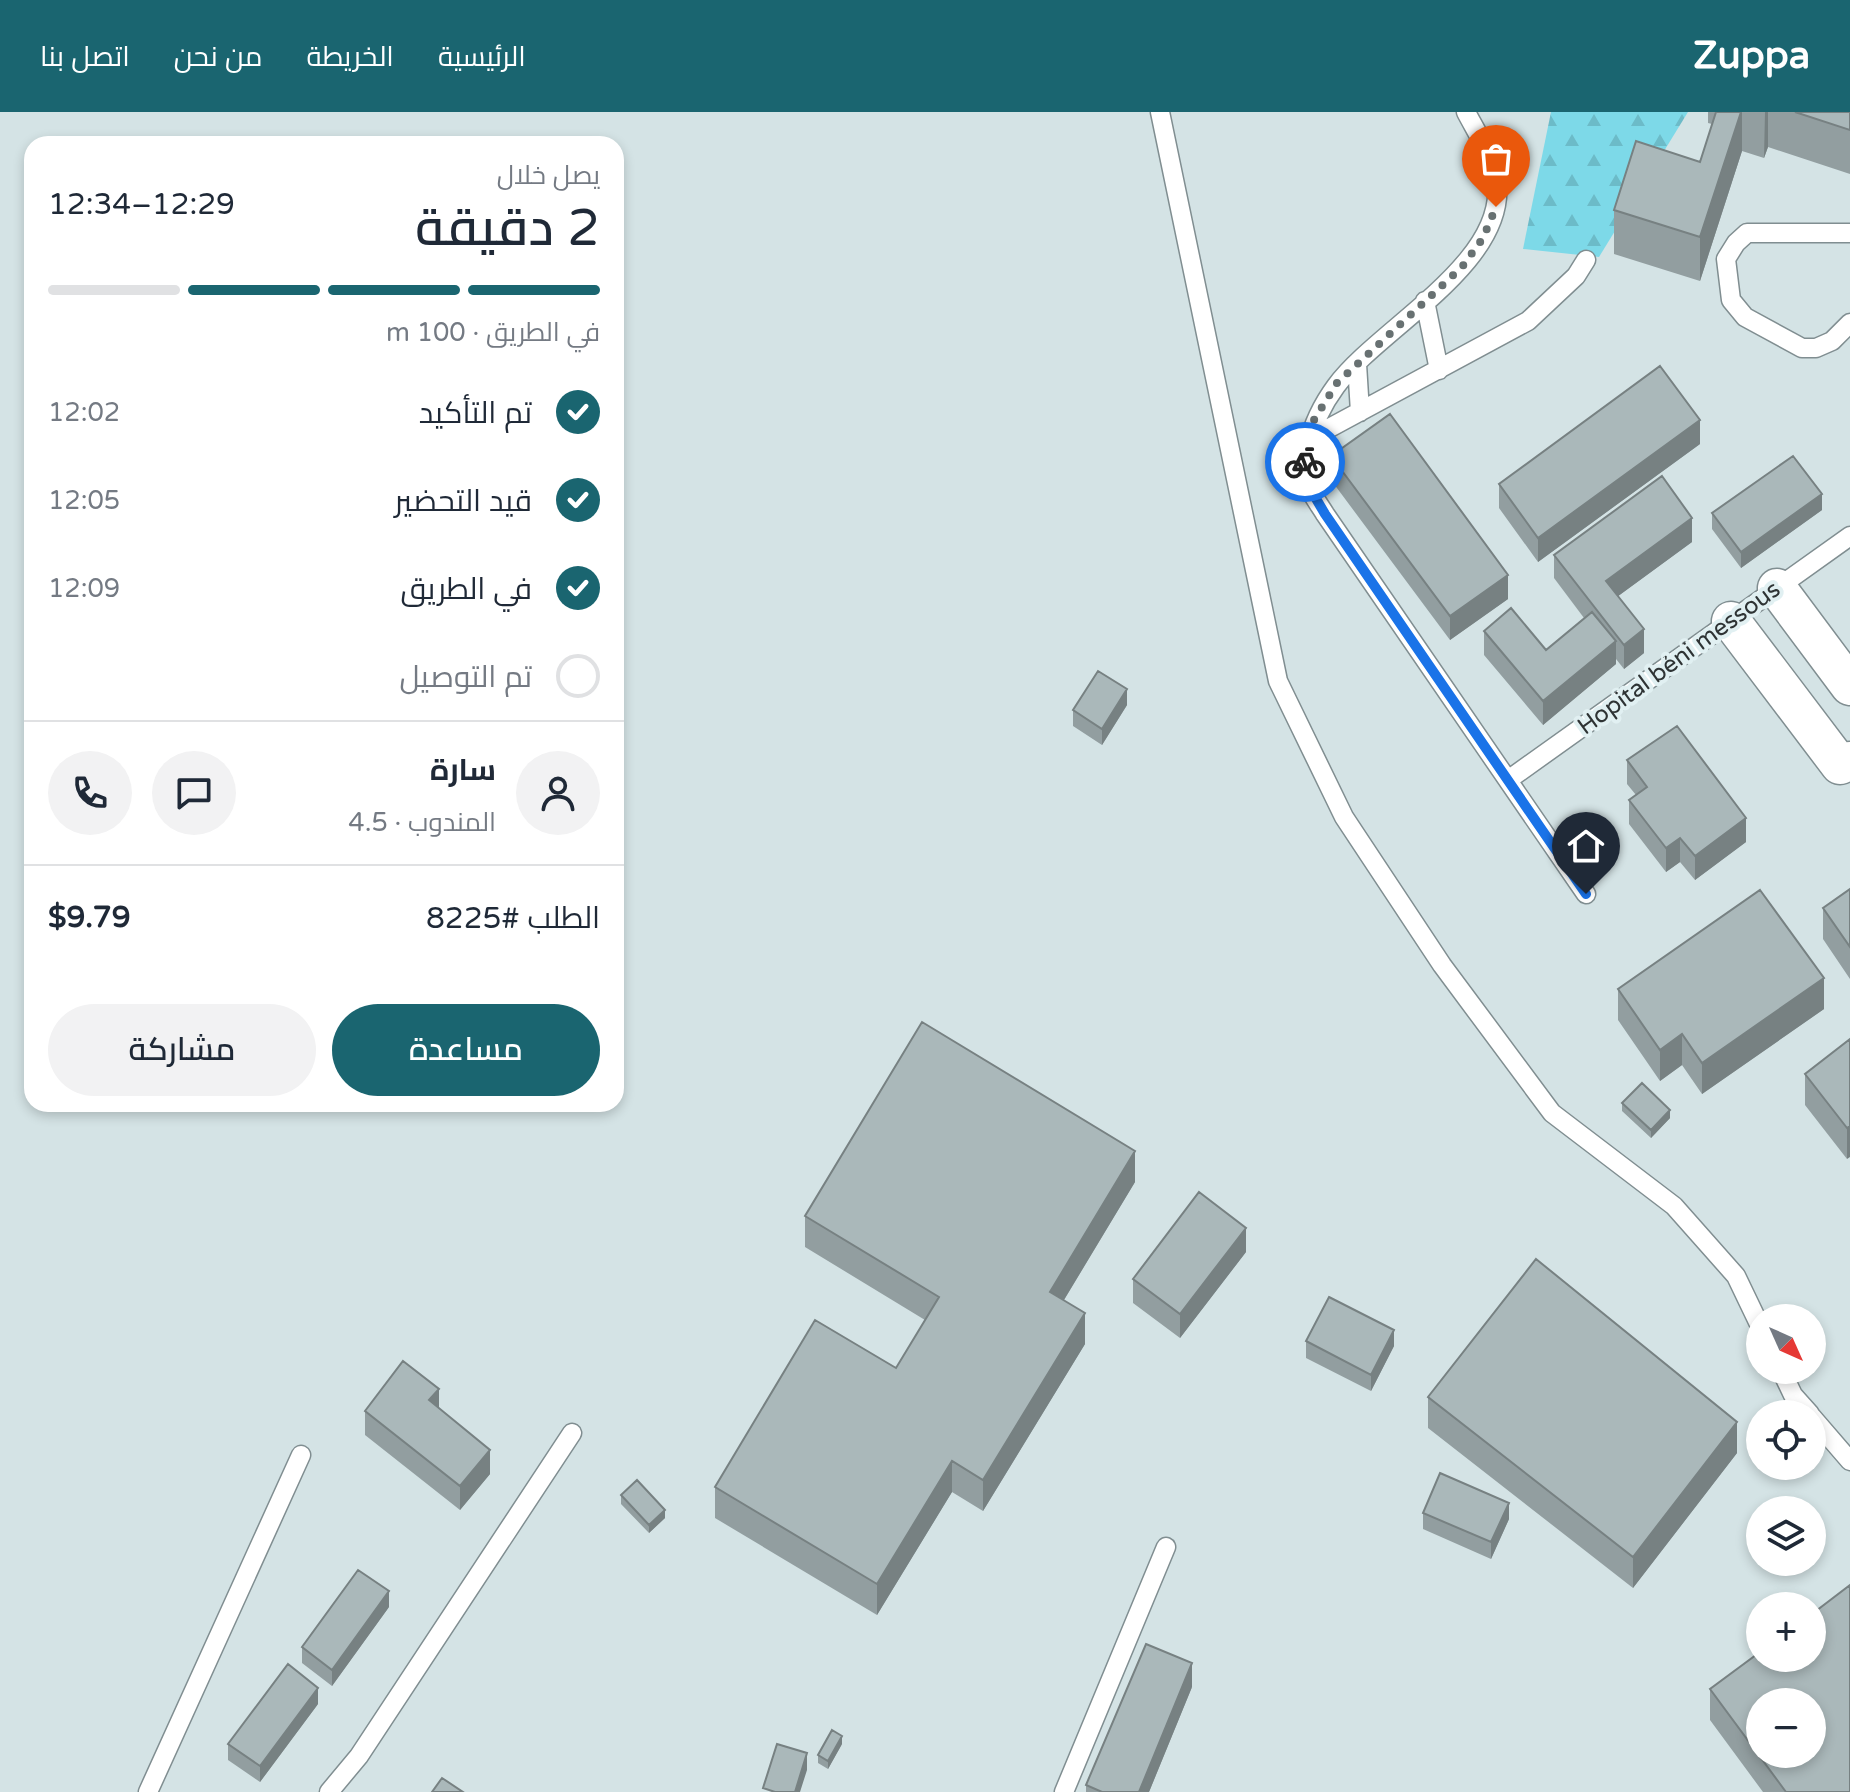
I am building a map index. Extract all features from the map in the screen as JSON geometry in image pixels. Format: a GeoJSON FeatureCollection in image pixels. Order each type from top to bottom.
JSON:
{"type":"FeatureCollection","features":[{"type":"Feature","properties":{"kind":"street"},"geometry":{"type":"LineString","coordinates":[[1777,588],[1850,686]]}},
{"type":"Feature","properties":{"kind":"street"},"geometry":{"type":"LineString","coordinates":[[1731,621],[1840,765],[1850,761]]}},
{"type":"Feature","properties":{"kind":"lane"},"geometry":{"type":"LineString","coordinates":[[1160,112],[1278,681],[1338,803],[1442,965],[1552,1113],[1674,1206],[1736,1276],[1749,1304]]}},
{"type":"Feature","properties":{"kind":"lane"},"geometry":{"type":"LineString","coordinates":[[1466,112],[1488,155],[1497,184],[1496,207],[1483,238],[1462,267],[1337,383],[1314,420],[1304,465],[1308,485],[1319,505],[1586,894]]}},
{"type":"Feature","properties":{"kind":"lane"},"geometry":{"type":"LineString","coordinates":[[1850,233],[1747,233],[1726,259],[1731,300],[1745,317],[1802,348],[1816,348],[1832,341],[1850,323]]}},
{"type":"Feature","properties":{"kind":"lane"},"geometry":{"type":"LineString","coordinates":[[1309,439],[1528,321],[1576,276],[1586,260]]}},
{"type":"Feature","properties":{"kind":"lane"},"geometry":{"type":"LineString","coordinates":[[1425,301],[1439,370]]}},
{"type":"Feature","properties":{"kind":"lane"},"geometry":{"type":"LineString","coordinates":[[1357,364],[1360,412]]}},
{"type":"Feature","properties":{"kind":"lane","name":"Hopital béni messous"},"geometry":{"type":"LineString","coordinates":[[1508,780],[1850,536]]}},
{"type":"Feature","properties":{"kind":"lane"},"geometry":{"type":"LineString","coordinates":[[329,1792],[359,1756],[572,1433]]}},
{"type":"Feature","properties":{"kind":"lane"},"geometry":{"type":"LineString","coordinates":[[1826,1433],[1850,1461]]}},
{"type":"Feature","properties":{"kind":"lane"},"geometry":{"type":"LineString","coordinates":[[148,1792],[301,1455]]}},
{"type":"Feature","properties":{"kind":"lane"},"geometry":{"type":"LineString","coordinates":[[1064,1792],[1166,1547]]}},
{"type":"Feature","properties":{"kind":"green space"},"geometry":{"type":"Polygon","coordinates":[[[1551,112],[1688,112],[1599,257],[1523,249],[1551,112]]]}},
{"type":"Feature","properties":{"kind":"building"},"geometry":{"type":"Polygon","coordinates":[[[1716,112],[1741,112],[1700,237],[1614,210],[1636,141],[1700,162],[1716,112]]]}},
{"type":"Feature","properties":{"kind":"building"},"geometry":{"type":"Polygon","coordinates":[[[1795,112],[1850,112],[1850,130],[1795,112]]]}},
{"type":"Feature","properties":{"kind":"building"},"geometry":{"type":"Polygon","coordinates":[[[1660,366],[1700,420],[1538,538],[1499,484],[1660,366]]]}},
{"type":"Feature","properties":{"kind":"building"},"geometry":{"type":"Polygon","coordinates":[[[1390,414],[1508,575],[1450,616],[1331,456],[1390,414]]]}},
{"type":"Feature","properties":{"kind":"building"},"geometry":{"type":"Polygon","coordinates":[[[1793,456],[1822,494],[1741,552],[1712,513],[1793,456]]]}},
{"type":"Feature","properties":{"kind":"building"},"geometry":{"type":"Polygon","coordinates":[[[1662,476],[1692,518],[1606,581],[1644,629],[1624,645],[1554,555],[1662,476]]]}},
{"type":"Feature","properties":{"kind":"building"},"geometry":{"type":"Polygon","coordinates":[[[1511,608],[1546,650],[1592,612],[1616,641],[1543,701],[1484,631],[1511,608]]]}},
{"type":"Feature","properties":{"kind":"building"},"geometry":{"type":"Polygon","coordinates":[[[1098,671],[1127,689],[1102,729],[1073,710],[1098,671]]]}},
{"type":"Feature","properties":{"kind":"building"},"geometry":{"type":"Polygon","coordinates":[[[1677,726],[1746,818],[1695,856],[1680,838],[1666,848],[1629,800],[1647,787],[1627,760],[1677,726]]]}},
{"type":"Feature","properties":{"kind":"building"},"geometry":{"type":"Polygon","coordinates":[[[1850,889],[1850,947],[1823,908],[1850,889]]]}},
{"type":"Feature","properties":{"kind":"building"},"geometry":{"type":"Polygon","coordinates":[[[1760,890],[1824,978],[1702,1063],[1682,1034],[1660,1050],[1618,989],[1760,890]]]}},
{"type":"Feature","properties":{"kind":"building"},"geometry":{"type":"Polygon","coordinates":[[[922,1022],[1135,1151],[1050,1292],[1085,1313],[983,1480],[952,1461],[877,1584],[715,1487],[815,1320],[896,1368],[939,1297],[805,1216],[922,1022]]]}},
{"type":"Feature","properties":{"kind":"building"},"geometry":{"type":"Polygon","coordinates":[[[1850,1039],[1850,1126],[1847,1128],[1805,1074],[1850,1039]]]}},
{"type":"Feature","properties":{"kind":"building"},"geometry":{"type":"Polygon","coordinates":[[[1642,1083],[1670,1110],[1651,1130],[1622,1103],[1642,1083]]]}},
{"type":"Feature","properties":{"kind":"building"},"geometry":{"type":"Polygon","coordinates":[[[1199,1192],[1246,1228],[1180,1314],[1133,1279],[1199,1192]]]}},
{"type":"Feature","properties":{"kind":"building"},"geometry":{"type":"Polygon","coordinates":[[[1536,1259],[1737,1422],[1633,1557],[1428,1397],[1536,1259]]]}},
{"type":"Feature","properties":{"kind":"building"},"geometry":{"type":"Polygon","coordinates":[[[1329,1297],[1394,1330],[1371,1375],[1306,1341],[1329,1297]]]}},
{"type":"Feature","properties":{"kind":"building"},"geometry":{"type":"Polygon","coordinates":[[[403,1361],[439,1389],[429,1400],[490,1450],[460,1486],[365,1411],[403,1361]]]}},
{"type":"Feature","properties":{"kind":"building"},"geometry":{"type":"Polygon","coordinates":[[[1440,1473],[1509,1503],[1491,1542],[1423,1513],[1440,1473]]]}},
{"type":"Feature","properties":{"kind":"building"},"geometry":{"type":"Polygon","coordinates":[[[637,1480],[665,1510],[649,1525],[621,1495],[637,1480]]]}},
{"type":"Feature","properties":{"kind":"building"},"geometry":{"type":"Polygon","coordinates":[[[358,1570],[389,1591],[332,1670],[302,1647],[358,1570]]]}},
{"type":"Feature","properties":{"kind":"building"},"geometry":{"type":"Polygon","coordinates":[[[1850,1585],[1850,1792],[1786,1792],[1768,1768],[1826,1768],[1826,1688],[1746,1688],[1746,1738],[1710,1689],[1746,1662],[1746,1672],[1826,1672],[1826,1603],[1850,1585]]]}},
{"type":"Feature","properties":{"kind":"building"},"geometry":{"type":"Polygon","coordinates":[[[1146,1644],[1192,1663],[1139,1792],[1102,1792],[1086,1785],[1146,1644]]]}},
{"type":"Feature","properties":{"kind":"building"},"geometry":{"type":"Polygon","coordinates":[[[288,1664],[318,1688],[260,1766],[228,1744],[288,1664]]]}},
{"type":"Feature","properties":{"kind":"building"},"geometry":{"type":"Polygon","coordinates":[[[832,1730],[842,1736],[828,1761],[818,1755],[832,1730]]]}},
{"type":"Feature","properties":{"kind":"building"},"geometry":{"type":"Polygon","coordinates":[[[777,1744],[807,1753],[795,1792],[775,1792],[763,1788],[777,1744]]]}},
{"type":"Feature","properties":{"kind":"building"},"geometry":{"type":"Polygon","coordinates":[[[442,1778],[463,1792],[432,1792],[442,1778]]]}},
{"type":"Feature","properties":{"kind":"way so far"},"geometry":{"type":"LineString","coordinates":[[1305,462],[1314,420],[1337,383],[1462,267],[1483,238],[1496,207]]}},
{"type":"Feature","properties":{"kind":"route"},"geometry":{"type":"LineString","coordinates":[[1305,462],[1308,485],[1325,514],[1586,894]]}}]}
